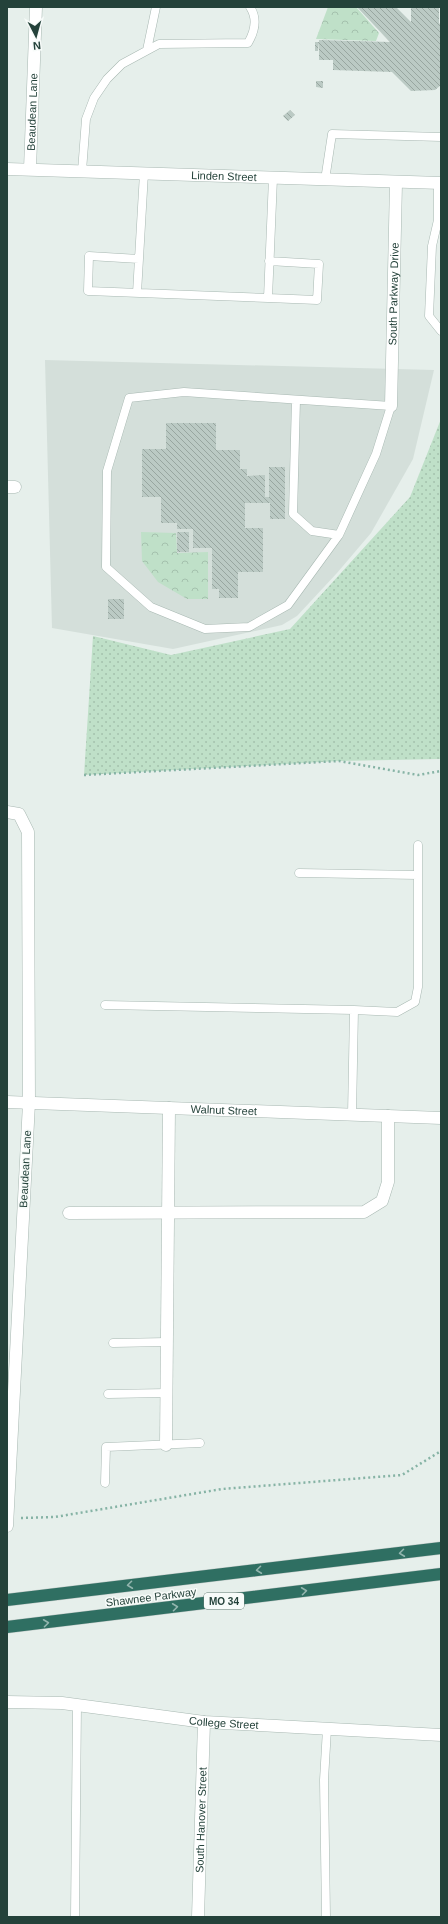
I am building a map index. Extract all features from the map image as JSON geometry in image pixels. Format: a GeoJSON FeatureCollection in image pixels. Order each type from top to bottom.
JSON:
{"type":"FeatureCollection","features":[{"type":"Feature","properties":{"kind":"highway","name":"Shawnee Parkway"},"geometry":{"type":"LineString","coordinates":[[7,1600],[441,1548]]}},
{"type":"Feature","properties":{"kind":"highway","name":"Shawnee Parkway"},"geometry":{"type":"LineString","coordinates":[[7,1627],[441,1574]]}},
{"type":"Feature","properties":{"kind":"street","name":"Beaudean Lane"},"geometry":{"type":"LineString","coordinates":[[30,169],[36,7]]}},
{"type":"Feature","properties":{"kind":"street","name":"Linden Street"},"geometry":{"type":"LineString","coordinates":[[7,168],[396,183],[439,183]]}},
{"type":"Feature","properties":{"kind":"street","name":"South Parkway Drive"},"geometry":{"type":"LineString","coordinates":[[391,406],[396,183]]}},
{"type":"Feature","properties":{"kind":"street","name":"Beaudean Lane"},"geometry":{"type":"LineString","coordinates":[[7,812],[20,814],[28,832],[29,1103],[11,1386],[7,1522]]}},
{"type":"Feature","properties":{"kind":"street","name":"Walnut Street"},"geometry":{"type":"LineString","coordinates":[[7,1102],[441,1118]]}},
{"type":"Feature","properties":{"kind":"street"},"geometry":{"type":"LineString","coordinates":[[166,1445],[169,1108]]}},
{"type":"Feature","properties":{"kind":"street"},"geometry":{"type":"LineString","coordinates":[[69,1213],[168,1214],[364,1212],[382,1201],[388,1182],[388,1116]]}},
{"type":"Feature","properties":{"kind":"street","name":"College Street"},"geometry":{"type":"LineString","coordinates":[[7,1702],[77,1705],[204,1722],[441,1735]]}},
{"type":"Feature","properties":{"kind":"street","name":"South Hanover Street"},"geometry":{"type":"LineString","coordinates":[[198,1917],[204,1722]]}},
{"type":"Feature","properties":{"kind":"lane"},"geometry":{"type":"LineString","coordinates":[[147,50],[156,7]]}},
{"type":"Feature","properties":{"kind":"lane"},"geometry":{"type":"LineString","coordinates":[[82,171],[86,119],[94,98],[107,78],[122,64],[159,44],[248,43],[254,32],[255,15],[250,7]]}},
{"type":"Feature","properties":{"kind":"lane"},"geometry":{"type":"LineString","coordinates":[[325,180],[332,134],[441,137]]}},
{"type":"Feature","properties":{"kind":"lane"},"geometry":{"type":"LineString","coordinates":[[137,293],[144,173]]}},
{"type":"Feature","properties":{"kind":"lane"},"geometry":{"type":"LineString","coordinates":[[268,298],[273,178]]}},
{"type":"Feature","properties":{"kind":"lane"},"geometry":{"type":"LineString","coordinates":[[439,183],[439,220],[432,246],[429,316],[441,331]]}},
{"type":"Feature","properties":{"kind":"lane"},"geometry":{"type":"LineString","coordinates":[[139,259],[89,256],[88,291],[317,300],[319,264],[269,261]]}},
{"type":"Feature","properties":{"kind":"lane"},"geometry":{"type":"LineString","coordinates":[[184,392],[296,400],[391,406],[376,454],[339,535],[288,605],[249,627],[206,630],[151,607],[106,567],[107,471],[130,398],[184,392]]}},
{"type":"Feature","properties":{"kind":"lane"},"geometry":{"type":"LineString","coordinates":[[296,400],[292,514],[312,530],[339,535]]}},
{"type":"Feature","properties":{"kind":"lane"},"geometry":{"type":"LineString","coordinates":[[105,1005],[397,1012],[415,1002],[418,987],[418,846]]}},
{"type":"Feature","properties":{"kind":"lane"},"geometry":{"type":"LineString","coordinates":[[299,873],[418,875]]}},
{"type":"Feature","properties":{"kind":"lane"},"geometry":{"type":"LineString","coordinates":[[352,1115],[354,1010]]}},
{"type":"Feature","properties":{"kind":"lane"},"geometry":{"type":"LineString","coordinates":[[114,1343],[167,1342]]}},
{"type":"Feature","properties":{"kind":"lane"},"geometry":{"type":"LineString","coordinates":[[108,1394],[167,1393]]}},
{"type":"Feature","properties":{"kind":"lane"},"geometry":{"type":"LineString","coordinates":[[105,1483],[106,1447],[200,1443]]}},
{"type":"Feature","properties":{"kind":"lane"},"geometry":{"type":"LineString","coordinates":[[75,1917],[77,1705]]}},
{"type":"Feature","properties":{"kind":"lane"},"geometry":{"type":"LineString","coordinates":[[326,1917],[324,1780],[327,1729]]}},
{"type":"Feature","properties":{"kind":"path"},"geometry":{"type":"LineString","coordinates":[[84,775],[339,761],[418,775],[441,771]]}},
{"type":"Feature","properties":{"kind":"path"},"geometry":{"type":"LineString","coordinates":[[7,1522],[55,1517],[222,1490],[402,1475],[441,1450]]}},
{"type":"Feature","properties":{"kind":"shaded area"},"geometry":{"type":"Polygon","coordinates":[[[45,360],[434,370],[413,459],[371,533],[337,573],[297,616],[282,625],[173,649],[52,628],[45,360]]]}},
{"type":"Feature","properties":{"kind":"green space"},"geometry":{"type":"Polygon","coordinates":[[[328,7],[356,7],[379,33],[376,41],[316,39],[328,7]]]}},
{"type":"Feature","properties":{"kind":"green space"},"geometry":{"type":"Polygon","coordinates":[[[441,419],[441,759],[339,761],[84,775],[93,636],[171,655],[290,629],[410,497],[441,419]]]}},
{"type":"Feature","properties":{"kind":"green space"},"geometry":{"type":"Polygon","coordinates":[[[141,532],[176,533],[177,553],[208,552],[208,599],[187,599],[158,582],[142,561],[141,532]]]}},
{"type":"Feature","properties":{"kind":"building"},"geometry":{"type":"Polygon","coordinates":[[[357,7],[396,7],[411,22],[411,7],[439,7],[439,24],[441,22],[441,85],[435,90],[411,91],[392,72],[333,70],[333,60],[319,60],[319,40],[390,42],[357,7]]]}},
{"type":"Feature","properties":{"kind":"building"},"geometry":{"type":"Polygon","coordinates":[[[315,42],[319,42],[318,51],[315,51],[315,42]]]}},
{"type":"Feature","properties":{"kind":"building"},"geometry":{"type":"Polygon","coordinates":[[[316,81],[323,81],[323,88],[316,87],[316,81]]]}},
{"type":"Feature","properties":{"kind":"building"},"geometry":{"type":"Polygon","coordinates":[[[290,110],[295,115],[288,121],[283,116],[290,110]]]}},
{"type":"Feature","properties":{"kind":"building"},"geometry":{"type":"Polygon","coordinates":[[[166,423],[216,423],[216,450],[240,450],[240,469],[247,469],[247,476],[265,475],[265,497],[269,497],[269,467],[285,467],[285,519],[270,519],[270,503],[245,503],[245,528],[263,528],[263,572],[238,572],[238,598],[219,598],[219,589],[212,589],[212,548],[193,548],[193,529],[177,529],[177,523],[161,523],[161,497],[142,497],[142,449],[166,449],[166,423]]]}},
{"type":"Feature","properties":{"kind":"building"},"geometry":{"type":"Polygon","coordinates":[[[177,532],[189,532],[189,552],[177,552],[177,532]]]}},
{"type":"Feature","properties":{"kind":"building"},"geometry":{"type":"Polygon","coordinates":[[[108,599],[124,599],[124,619],[108,619],[108,599]]]}}]}
